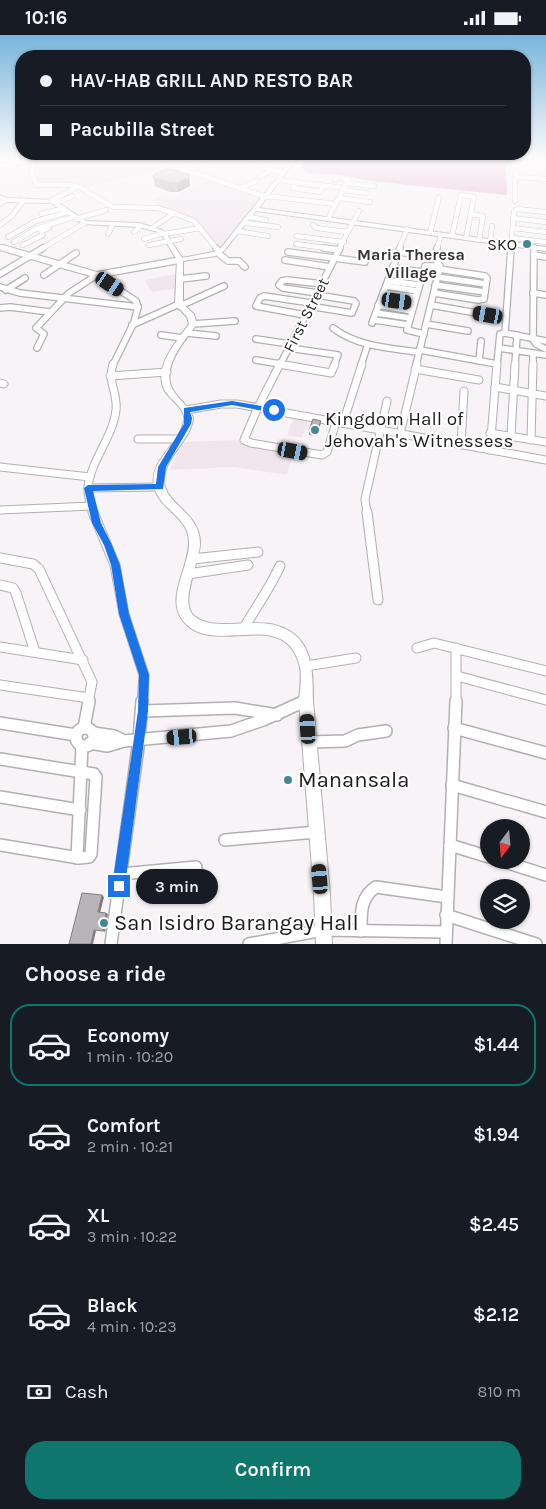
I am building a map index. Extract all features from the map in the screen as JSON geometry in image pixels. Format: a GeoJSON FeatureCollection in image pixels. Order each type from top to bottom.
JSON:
{"type":"FeatureCollection","features":[{"type":"Feature","properties":{"kind":"main road"},"geometry":{"type":"LineString","coordinates":[[30,200],[54,202],[85,223],[141,225],[152,228],[163,234],[180,260],[180,305],[191,316],[188,332],[174,352],[167,372],[168,389],[186,410],[189,418],[188,424],[162,467],[160,487],[164,495],[189,521],[194,529],[195,544],[183,603],[188,619],[199,626],[212,629],[262,629],[281,633],[296,645],[306,666],[306,701],[324,944]]}},
{"type":"Feature","properties":{"kind":"main road"},"geometry":{"type":"LineString","coordinates":[[180,260],[218,252],[263,200]]}},
{"type":"Feature","properties":{"kind":"main road"},"geometry":{"type":"LineString","coordinates":[[256,209],[479,240],[511,241],[546,249]]}},
{"type":"Feature","properties":{"kind":"street"},"geometry":{"type":"LineString","coordinates":[[0,225],[12,217],[24,200]]}},
{"type":"Feature","properties":{"kind":"street"},"geometry":{"type":"LineString","coordinates":[[54,202],[59,200]]}},
{"type":"Feature","properties":{"kind":"street"},"geometry":{"type":"LineString","coordinates":[[101,200],[113,207],[157,208],[194,221],[218,252],[228,261],[239,261],[244,267]]}},
{"type":"Feature","properties":{"kind":"street"},"geometry":{"type":"LineString","coordinates":[[300,200],[336,204]]}},
{"type":"Feature","properties":{"kind":"street"},"geometry":{"type":"LineString","coordinates":[[328,219],[338,200]]}},
{"type":"Feature","properties":{"kind":"street","name":"First Street"},"geometry":{"type":"LineString","coordinates":[[340,423],[327,452],[318,456],[245,441],[244,438],[334,258],[355,222],[360,209],[368,201],[362,200]]}},
{"type":"Feature","properties":{"kind":"street"},"geometry":{"type":"LineString","coordinates":[[430,233],[438,200]]}},
{"type":"Feature","properties":{"kind":"street"},"geometry":{"type":"LineString","coordinates":[[452,236],[460,200]]}},
{"type":"Feature","properties":{"kind":"street"},"geometry":{"type":"LineString","coordinates":[[466,238],[473,200]]}},
{"type":"Feature","properties":{"kind":"street"},"geometry":{"type":"LineString","coordinates":[[458,209],[483,216],[479,240]]}},
{"type":"Feature","properties":{"kind":"street"},"geometry":{"type":"LineString","coordinates":[[505,333],[513,218],[516,209],[546,212]]}},
{"type":"Feature","properties":{"kind":"street"},"geometry":{"type":"LineString","coordinates":[[8,237],[36,221],[106,210]]}},
{"type":"Feature","properties":{"kind":"street"},"geometry":{"type":"LineString","coordinates":[[152,228],[174,213]]}},
{"type":"Feature","properties":{"kind":"street"},"geometry":{"type":"LineString","coordinates":[[41,214],[72,215]]}},
{"type":"Feature","properties":{"kind":"street"},"geometry":{"type":"LineString","coordinates":[[14,242],[36,229],[72,215]]}},
{"type":"Feature","properties":{"kind":"street"},"geometry":{"type":"LineString","coordinates":[[23,245],[43,235],[41,231],[72,215]]}},
{"type":"Feature","properties":{"kind":"street"},"geometry":{"type":"LineString","coordinates":[[513,218],[546,222]]}},
{"type":"Feature","properties":{"kind":"street"},"geometry":{"type":"LineString","coordinates":[[247,220],[266,219]]}},
{"type":"Feature","properties":{"kind":"street"},"geometry":{"type":"LineString","coordinates":[[247,220],[278,227]]}},
{"type":"Feature","properties":{"kind":"street"},"geometry":{"type":"LineString","coordinates":[[0,274],[85,223]]}},
{"type":"Feature","properties":{"kind":"street"},"geometry":{"type":"LineString","coordinates":[[108,234],[113,224]]}},
{"type":"Feature","properties":{"kind":"street"},"geometry":{"type":"LineString","coordinates":[[134,232],[141,225]]}},
{"type":"Feature","properties":{"kind":"street"},"geometry":{"type":"LineString","coordinates":[[313,225],[316,228],[348,232]]}},
{"type":"Feature","properties":{"kind":"street"},"geometry":{"type":"LineString","coordinates":[[490,241],[492,226]]}},
{"type":"Feature","properties":{"kind":"street"},"geometry":{"type":"LineString","coordinates":[[144,239],[201,228]]}},
{"type":"Feature","properties":{"kind":"street"},"geometry":{"type":"LineString","coordinates":[[513,228],[546,232]]}},
{"type":"Feature","properties":{"kind":"street"},"geometry":{"type":"LineString","coordinates":[[407,229],[373,322],[408,325]]}},
{"type":"Feature","properties":{"kind":"street"},"geometry":{"type":"LineString","coordinates":[[238,231],[268,236]]}},
{"type":"Feature","properties":{"kind":"street"},"geometry":{"type":"LineString","coordinates":[[400,434],[434,293],[439,268],[435,257],[442,235]]}},
{"type":"Feature","properties":{"kind":"street"},"geometry":{"type":"LineString","coordinates":[[296,236],[344,242]]}},
{"type":"Feature","properties":{"kind":"street"},"geometry":{"type":"LineString","coordinates":[[149,245],[181,239]]}},
{"type":"Feature","properties":{"kind":"street"},"geometry":{"type":"LineString","coordinates":[[511,241],[546,242]]}},
{"type":"Feature","properties":{"kind":"street"},"geometry":{"type":"LineString","coordinates":[[296,244],[339,250]]}},
{"type":"Feature","properties":{"kind":"street"},"geometry":{"type":"LineString","coordinates":[[0,247],[97,275],[136,301],[138,307],[132,325],[118,350],[110,376],[109,384],[116,409],[90,477],[88,488],[96,523],[108,545],[115,565],[124,614],[143,668],[143,711],[111,944]]}},
{"type":"Feature","properties":{"kind":"street"},"geometry":{"type":"LineString","coordinates":[[534,247],[533,339],[536,344],[546,349]]}},
{"type":"Feature","properties":{"kind":"street"},"geometry":{"type":"LineString","coordinates":[[398,251],[415,254]]}},
{"type":"Feature","properties":{"kind":"street"},"geometry":{"type":"LineString","coordinates":[[288,252],[364,262]]}},
{"type":"Feature","properties":{"kind":"street"},"geometry":{"type":"LineString","coordinates":[[44,275],[76,253]]}},
{"type":"Feature","properties":{"kind":"street"},"geometry":{"type":"LineString","coordinates":[[534,255],[546,257]]}},
{"type":"Feature","properties":{"kind":"street"},"geometry":{"type":"LineString","coordinates":[[37,349],[44,337],[44,333],[36,328],[65,297],[97,275],[180,260]]}},
{"type":"Feature","properties":{"kind":"street"},"geometry":{"type":"LineString","coordinates":[[285,260],[330,267]]}},
{"type":"Feature","properties":{"kind":"street"},"geometry":{"type":"LineString","coordinates":[[424,334],[407,331],[418,288],[427,265],[485,276],[485,292],[484,299],[482,300],[434,293]]}},
{"type":"Feature","properties":{"kind":"street"},"geometry":{"type":"LineString","coordinates":[[391,271],[418,288]]}},
{"type":"Feature","properties":{"kind":"street"},"geometry":{"type":"LineString","coordinates":[[180,279],[206,276]]}},
{"type":"Feature","properties":{"kind":"street"},"geometry":{"type":"LineString","coordinates":[[437,277],[486,284]]}},
{"type":"Feature","properties":{"kind":"street"},"geometry":{"type":"LineString","coordinates":[[0,291],[8,289],[25,278]]}},
{"type":"Feature","properties":{"kind":"street"},"geometry":{"type":"LineString","coordinates":[[305,315],[256,306],[260,298],[264,296],[352,313],[356,303],[354,301],[283,288],[279,285],[282,281],[287,280],[322,284]]}},
{"type":"Feature","properties":{"kind":"street"},"geometry":{"type":"LineString","coordinates":[[387,283],[418,288]]}},
{"type":"Feature","properties":{"kind":"street"},"geometry":{"type":"LineString","coordinates":[[435,285],[485,292]]}},
{"type":"Feature","properties":{"kind":"street"},"geometry":{"type":"LineString","coordinates":[[132,325],[224,286]]}},
{"type":"Feature","properties":{"kind":"street"},"geometry":{"type":"LineString","coordinates":[[0,287],[20,293],[138,307]]}},
{"type":"Feature","properties":{"kind":"street"},"geometry":{"type":"LineString","coordinates":[[382,296],[418,288]]}},
{"type":"Feature","properties":{"kind":"street"},"geometry":{"type":"LineString","coordinates":[[533,293],[546,295]]}},
{"type":"Feature","properties":{"kind":"street"},"geometry":{"type":"LineString","coordinates":[[378,305],[412,311]]}},
{"type":"Feature","properties":{"kind":"street"},"geometry":{"type":"LineString","coordinates":[[431,305],[488,315]]}},
{"type":"Feature","properties":{"kind":"street"},"geometry":{"type":"LineString","coordinates":[[0,308],[10,307],[50,312]]}},
{"type":"Feature","properties":{"kind":"street"},"geometry":{"type":"LineString","coordinates":[[376,313],[410,318]]}},
{"type":"Feature","properties":{"kind":"street"},"geometry":{"type":"LineString","coordinates":[[161,335],[188,332],[235,321]]}},
{"type":"Feature","properties":{"kind":"street"},"geometry":{"type":"LineString","coordinates":[[426,324],[468,331]]}},
{"type":"Feature","properties":{"kind":"street"},"geometry":{"type":"LineString","coordinates":[[333,328],[343,337],[368,344],[497,364]]}},
{"type":"Feature","properties":{"kind":"street"},"geometry":{"type":"LineString","coordinates":[[188,332],[216,336]]}},
{"type":"Feature","properties":{"kind":"street"},"geometry":{"type":"LineString","coordinates":[[490,450],[500,334],[505,333],[546,341]]}},
{"type":"Feature","properties":{"kind":"street"},"geometry":{"type":"LineString","coordinates":[[511,436],[518,335]]}},
{"type":"Feature","properties":{"kind":"street"},"geometry":{"type":"LineString","coordinates":[[256,339],[338,355],[331,373],[256,360]]}},
{"type":"Feature","properties":{"kind":"street"},"geometry":{"type":"LineString","coordinates":[[479,361],[481,341]]}},
{"type":"Feature","properties":{"kind":"street"},"geometry":{"type":"LineString","coordinates":[[340,423],[368,344]]}},
{"type":"Feature","properties":{"kind":"street"},"geometry":{"type":"LineString","coordinates":[[499,348],[546,355]]}},
{"type":"Feature","properties":{"kind":"street"},"geometry":{"type":"LineString","coordinates":[[531,440],[533,353]]}},
{"type":"Feature","properties":{"kind":"street"},"geometry":{"type":"LineString","coordinates":[[415,369],[479,380]]}},
{"type":"Feature","properties":{"kind":"street"},"geometry":{"type":"LineString","coordinates":[[110,376],[167,372]]}},
{"type":"Feature","properties":{"kind":"street"},"geometry":{"type":"LineString","coordinates":[[495,387],[546,396]]}},
{"type":"Feature","properties":{"kind":"street"},"geometry":{"type":"LineString","coordinates":[[461,445],[464,391]]}},
{"type":"Feature","properties":{"kind":"street"},"geometry":{"type":"LineString","coordinates":[[378,600],[365,499],[378,430],[387,401]]}},
{"type":"Feature","properties":{"kind":"street"},"geometry":{"type":"LineString","coordinates":[[186,410],[227,403],[258,407],[546,460]]}},
{"type":"Feature","properties":{"kind":"street"},"geometry":{"type":"LineString","coordinates":[[490,433],[546,442]]}},
{"type":"Feature","properties":{"kind":"street"},"geometry":{"type":"LineString","coordinates":[[138,439],[179,439]]}},
{"type":"Feature","properties":{"kind":"street"},"geometry":{"type":"LineString","coordinates":[[0,467],[90,477]]}},
{"type":"Feature","properties":{"kind":"street"},"geometry":{"type":"LineString","coordinates":[[88,488],[160,487]]}},
{"type":"Feature","properties":{"kind":"street"},"geometry":{"type":"LineString","coordinates":[[0,510],[92,506]]}},
{"type":"Feature","properties":{"kind":"street"},"geometry":{"type":"LineString","coordinates":[[192,559],[258,552]]}},
{"type":"Feature","properties":{"kind":"street"},"geometry":{"type":"LineString","coordinates":[[0,558],[38,566],[83,660],[92,682],[76,743],[89,741],[107,746],[124,741],[231,731],[277,715],[306,701]]}},
{"type":"Feature","properties":{"kind":"street"},"geometry":{"type":"LineString","coordinates":[[188,573],[248,565]]}},
{"type":"Feature","properties":{"kind":"street"},"geometry":{"type":"LineString","coordinates":[[244,629],[280,566]]}},
{"type":"Feature","properties":{"kind":"street"},"geometry":{"type":"LineString","coordinates":[[0,585],[13,588],[16,593],[35,652]]}},
{"type":"Feature","properties":{"kind":"street"},"geometry":{"type":"LineString","coordinates":[[417,648],[434,643],[546,671]]}},
{"type":"Feature","properties":{"kind":"street"},"geometry":{"type":"LineString","coordinates":[[0,647],[83,660]]}},
{"type":"Feature","properties":{"kind":"street"},"geometry":{"type":"LineString","coordinates":[[249,944],[323,930],[446,938],[457,677],[456,648]]}},
{"type":"Feature","properties":{"kind":"street"},"geometry":{"type":"LineString","coordinates":[[306,666],[356,658]]}},
{"type":"Feature","properties":{"kind":"street"},"geometry":{"type":"LineString","coordinates":[[457,677],[546,699]]}},
{"type":"Feature","properties":{"kind":"street"},"geometry":{"type":"LineString","coordinates":[[0,685],[89,699]]}},
{"type":"Feature","properties":{"kind":"street"},"geometry":{"type":"LineString","coordinates":[[143,711],[235,708],[277,715]]}},
{"type":"Feature","properties":{"kind":"street"},"geometry":{"type":"LineString","coordinates":[[0,723],[80,731],[91,728],[82,772],[77,858]]}},
{"type":"Feature","properties":{"kind":"street"},"geometry":{"type":"LineString","coordinates":[[454,729],[546,753]]}},
{"type":"Feature","properties":{"kind":"street"},"geometry":{"type":"LineString","coordinates":[[309,742],[345,741],[358,735],[386,731]]}},
{"type":"Feature","properties":{"kind":"street"},"geometry":{"type":"LineString","coordinates":[[0,759],[96,775],[91,854],[86,859],[0,845]]}},
{"type":"Feature","properties":{"kind":"street"},"geometry":{"type":"LineString","coordinates":[[452,785],[546,812]]}},
{"type":"Feature","properties":{"kind":"street"},"geometry":{"type":"LineString","coordinates":[[0,797],[80,810]]}},
{"type":"Feature","properties":{"kind":"street"},"geometry":{"type":"LineString","coordinates":[[225,840],[317,832]]}},
{"type":"Feature","properties":{"kind":"street"},"geometry":{"type":"LineString","coordinates":[[450,845],[480,854]]}},
{"type":"Feature","properties":{"kind":"street"},"geometry":{"type":"LineString","coordinates":[[121,874],[196,867]]}},
{"type":"Feature","properties":{"kind":"street"},"geometry":{"type":"LineString","coordinates":[[527,869],[546,875]]}},
{"type":"Feature","properties":{"kind":"street"},"geometry":{"type":"LineString","coordinates":[[360,931],[365,895],[376,887],[447,897]]}},
{"type":"Feature","properties":{"kind":"street"},"geometry":{"type":"LineString","coordinates":[[446,915],[536,944]]}},
{"type":"Feature","properties":{"kind":"shaded area"},"geometry":{"type":"Polygon","coordinates":[[[258,200],[221,245],[216,245],[196,221],[162,208],[151,201],[258,200]]]}},
{"type":"Feature","properties":{"kind":"shaded area"},"geometry":{"type":"Polygon","coordinates":[[[180,273],[179,288],[151,292],[145,280],[180,273]]]}},
{"type":"Feature","properties":{"kind":"shaded area"},"geometry":{"type":"Polygon","coordinates":[[[294,416],[309,419],[302,438],[287,435],[294,416]]]}},
{"type":"Feature","properties":{"kind":"shaded area"},"geometry":{"type":"Polygon","coordinates":[[[238,440],[244,445],[293,453],[287,475],[234,467],[170,470],[182,442],[238,440]]]}},
{"type":"Feature","properties":{"kind":"building"},"geometry":{"type":"Polygon","coordinates":[[[313,419],[321,421],[317,431],[309,430],[313,419]]]}},
{"type":"Feature","properties":{"kind":"building"},"geometry":{"type":"Polygon","coordinates":[[[82,893],[102,895],[98,912],[106,913],[103,931],[94,930],[91,944],[69,944],[82,893]]]}},
{"type":"Feature","properties":{"kind":"place","name":"SKO"},"geometry":{"type":"Point","coordinates":[527,244]}},
{"type":"Feature","properties":{"kind":"place","name":"Kingdom Hall of Jehovah's Witnessess"},"geometry":{"type":"Point","coordinates":[315,430]}},
{"type":"Feature","properties":{"kind":"place","name":"Manansala"},"geometry":{"type":"Point","coordinates":[288,780]}},
{"type":"Feature","properties":{"kind":"place","name":"San Isidro Barangay Hall"},"geometry":{"type":"Point","coordinates":[104,923]}},
{"type":"Feature","properties":{"kind":"district","name":"Maria Theresa Village"},"geometry":{"type":"Point","coordinates":[411,263]}},
{"type":"Feature","properties":{"kind":"route"},"geometry":{"type":"LineString","coordinates":[[119,886],[143,711],[144,675],[124,614],[115,565],[108,545],[96,523],[88,488],[160,487],[162,467],[188,424],[189,418],[186,410],[220,403],[232,403],[274,410]]}}]}
